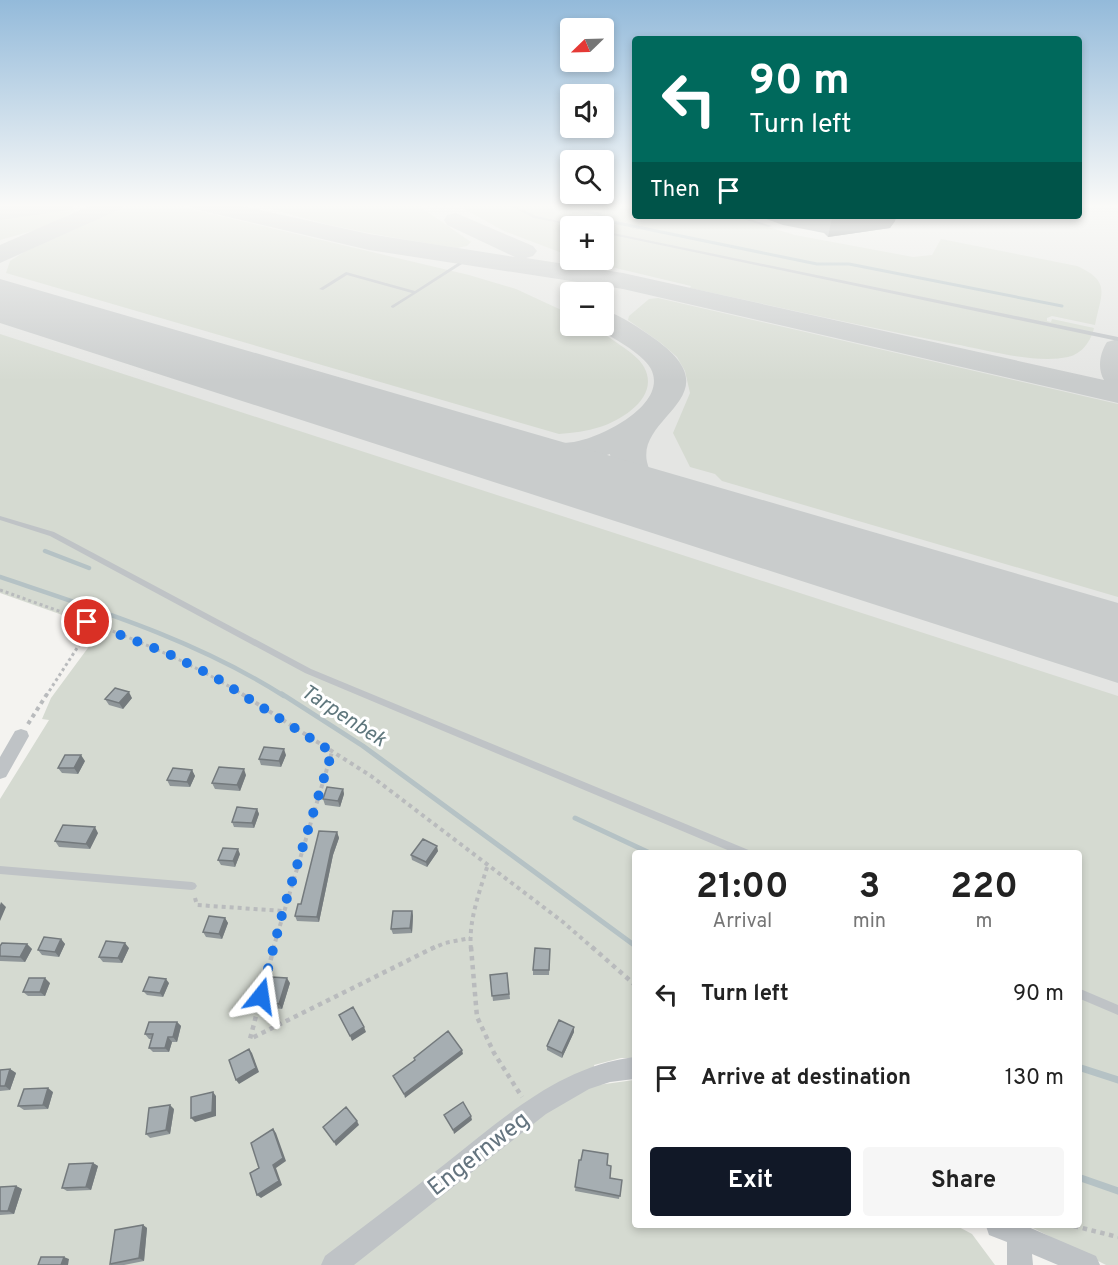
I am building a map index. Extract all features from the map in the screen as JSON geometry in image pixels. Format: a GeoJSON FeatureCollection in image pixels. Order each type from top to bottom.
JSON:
{"type":"FeatureCollection","features":[{"type":"Feature","properties":{"kind":"street"},"geometry":{"type":"LineString","coordinates":[[2,764],[21,736]]}},
{"type":"Feature","properties":{"kind":"street","name":"Engernweg"},"geometry":{"type":"LineString","coordinates":[[334,1265],[531,1112],[567,1089],[590,1078],[632,1068]]}},
{"type":"Feature","properties":{"kind":"street"},"geometry":{"type":"LineString","coordinates":[[1008,1230],[1020,1265]]}},
{"type":"Feature","properties":{"kind":"street"},"geometry":{"type":"LineString","coordinates":[[1008,1230],[1087,1265]]}},
{"type":"Feature","properties":{"kind":"lane"},"geometry":{"type":"LineString","coordinates":[[752,263],[1118,339]]}},
{"type":"Feature","properties":{"kind":"lane"},"geometry":{"type":"LineString","coordinates":[[393,307],[460,264]]}},
{"type":"Feature","properties":{"kind":"lane"},"geometry":{"type":"LineString","coordinates":[[321,289],[346,273],[415,292]]}},
{"type":"Feature","properties":{"kind":"lane"},"geometry":{"type":"LineString","coordinates":[[0,518],[52,534],[308,671],[738,850]]}},
{"type":"Feature","properties":{"kind":"lane"},"geometry":{"type":"LineString","coordinates":[[0,870],[192,886]]}},
{"type":"Feature","properties":{"kind":"lane"},"geometry":{"type":"LineString","coordinates":[[1082,995],[1118,1010]]}},
{"type":"Feature","properties":{"kind":"path"},"geometry":{"type":"LineString","coordinates":[[0,590],[106,628],[167,653],[215,677],[381,783],[562,922],[632,982]]}},
{"type":"Feature","properties":{"kind":"path"},"geometry":{"type":"LineString","coordinates":[[21,736],[79,645],[106,628]]}},
{"type":"Feature","properties":{"kind":"path"},"geometry":{"type":"LineString","coordinates":[[332,752],[283,911],[250,1039],[416,955],[445,943],[470,938]]}},
{"type":"Feature","properties":{"kind":"path"},"geometry":{"type":"LineString","coordinates":[[488,864],[478,897],[470,938],[477,1017],[494,1053],[531,1112]]}},
{"type":"Feature","properties":{"kind":"path"},"geometry":{"type":"LineString","coordinates":[[192,886],[197,905],[283,911]]}},
{"type":"Feature","properties":{"kind":"path"},"geometry":{"type":"LineString","coordinates":[[1082,1228],[1118,1237]]}},
{"type":"Feature","properties":{"kind":"shaded area"},"geometry":{"type":"Polygon","coordinates":[[[0,263],[560,263],[560,270],[614,270],[614,263],[1118,263],[1118,1123],[1082,881],[1082,850],[632,850],[632,853],[0,560],[0,263]]]}},
{"type":"Feature","properties":{"kind":"shaded area"},"geometry":{"type":"Polygon","coordinates":[[[9,263],[418,263],[469,275],[516,289],[560,309],[560,336],[607,336],[630,352],[644,367],[648,378],[647,387],[643,397],[629,412],[595,428],[559,434],[6,273],[9,263]]]}},
{"type":"Feature","properties":{"kind":"shaded area"},"geometry":{"type":"Polygon","coordinates":[[[614,263],[1062,263],[1077,266],[1095,277],[1100,283],[1101,296],[1095,325],[1052,316],[1047,318],[1047,321],[1051,322],[1052,319],[1094,328],[1091,338],[1082,350],[1068,357],[1041,359],[996,353],[690,288],[691,286],[614,268],[614,263]]]}},
{"type":"Feature","properties":{"kind":"shaded area"},"geometry":{"type":"Polygon","coordinates":[[[658,298],[1118,404],[1118,597],[722,481],[715,474],[690,467],[673,433],[690,393],[685,371],[677,357],[628,320],[629,316],[649,299],[658,298]]]}},
{"type":"Feature","properties":{"kind":"shaded area"},"geometry":{"type":"Polygon","coordinates":[[[0,334],[1118,696],[1118,1265],[1106,1265],[1033,1228],[1082,1228],[1082,850],[632,850],[632,1058],[621,1058],[594,1065],[598,1085],[632,1080],[632,1228],[961,1228],[972,1234],[995,1265],[0,1265],[0,799],[49,720],[42,719],[51,698],[93,641],[76,637],[85,623],[0,593],[0,334]]]}},
{"type":"Feature","properties":{"kind":"building"},"geometry":{"type":"Polygon","coordinates":[[[115,688],[129,692],[119,703],[105,699],[115,688]]]}},
{"type":"Feature","properties":{"kind":"building"},"geometry":{"type":"Polygon","coordinates":[[[264,747],[284,749],[279,761],[259,759],[264,747]]]}},
{"type":"Feature","properties":{"kind":"building"},"geometry":{"type":"Polygon","coordinates":[[[65,755],[81,755],[74,768],[58,768],[65,755]]]}},
{"type":"Feature","properties":{"kind":"building"},"geometry":{"type":"Polygon","coordinates":[[[219,767],[244,769],[237,785],[212,783],[219,767]]]}},
{"type":"Feature","properties":{"kind":"building"},"geometry":{"type":"Polygon","coordinates":[[[173,768],[192,770],[187,782],[167,780],[173,768]]]}},
{"type":"Feature","properties":{"kind":"building"},"geometry":{"type":"Polygon","coordinates":[[[327,787],[343,789],[338,801],[323,799],[327,787]]]}},
{"type":"Feature","properties":{"kind":"building"},"geometry":{"type":"Polygon","coordinates":[[[237,807],[257,809],[252,823],[232,822],[237,807]]]}},
{"type":"Feature","properties":{"kind":"building"},"geometry":{"type":"Polygon","coordinates":[[[63,825],[95,827],[86,844],[55,841],[63,825]]]}},
{"type":"Feature","properties":{"kind":"building"},"geometry":{"type":"Polygon","coordinates":[[[319,831],[337,832],[317,917],[295,916],[298,904],[301,904],[319,831]]]}},
{"type":"Feature","properties":{"kind":"building"},"geometry":{"type":"Polygon","coordinates":[[[423,839],[437,846],[426,862],[411,855],[423,839]]]}},
{"type":"Feature","properties":{"kind":"building"},"geometry":{"type":"Polygon","coordinates":[[[223,848],[238,849],[233,861],[218,860],[223,848]]]}},
{"type":"Feature","properties":{"kind":"building"},"geometry":{"type":"Polygon","coordinates":[[[393,911],[412,911],[410,928],[391,929],[393,911]]]}},
{"type":"Feature","properties":{"kind":"building"},"geometry":{"type":"Polygon","coordinates":[[[209,916],[225,918],[219,934],[203,932],[209,916]]]}},
{"type":"Feature","properties":{"kind":"building"},"geometry":{"type":"Polygon","coordinates":[[[44,937],[61,939],[55,952],[38,950],[44,937]]]}},
{"type":"Feature","properties":{"kind":"building"},"geometry":{"type":"Polygon","coordinates":[[[106,941],[125,943],[118,958],[99,957],[106,941]]]}},
{"type":"Feature","properties":{"kind":"building"},"geometry":{"type":"Polygon","coordinates":[[[2,943],[27,944],[20,957],[0,956],[2,943]]]}},
{"type":"Feature","properties":{"kind":"building"},"geometry":{"type":"Polygon","coordinates":[[[535,948],[550,949],[549,970],[533,970],[535,948]]]}},
{"type":"Feature","properties":{"kind":"building"},"geometry":{"type":"Polygon","coordinates":[[[507,973],[509,994],[492,996],[490,975],[507,973]]]}},
{"type":"Feature","properties":{"kind":"building"},"geometry":{"type":"Polygon","coordinates":[[[149,977],[166,979],[160,993],[143,991],[149,977]]]}},
{"type":"Feature","properties":{"kind":"building"},"geometry":{"type":"Polygon","coordinates":[[[271,977],[287,978],[279,1004],[263,1002],[271,977]]]}},
{"type":"Feature","properties":{"kind":"building"},"geometry":{"type":"Polygon","coordinates":[[[29,978],[45,978],[40,992],[23,992],[29,978]]]}},
{"type":"Feature","properties":{"kind":"building"},"geometry":{"type":"Polygon","coordinates":[[[353,1007],[364,1027],[350,1036],[339,1015],[353,1007]]]}},
{"type":"Feature","properties":{"kind":"building"},"geometry":{"type":"Polygon","coordinates":[[[559,1020],[574,1027],[562,1053],[547,1046],[559,1020]]]}},
{"type":"Feature","properties":{"kind":"building"},"geometry":{"type":"Polygon","coordinates":[[[149,1022],[177,1022],[173,1037],[168,1037],[165,1048],[149,1048],[153,1034],[145,1034],[149,1022]]]}},
{"type":"Feature","properties":{"kind":"building"},"geometry":{"type":"Polygon","coordinates":[[[448,1031],[462,1050],[404,1094],[393,1076],[448,1031]]]}},
{"type":"Feature","properties":{"kind":"building"},"geometry":{"type":"Polygon","coordinates":[[[249,1049],[256,1068],[236,1080],[229,1060],[249,1049]]]}},
{"type":"Feature","properties":{"kind":"building"},"geometry":{"type":"Polygon","coordinates":[[[10,1069],[5,1086],[0,1086],[0,1070],[10,1069]]]}},
{"type":"Feature","properties":{"kind":"building"},"geometry":{"type":"Polygon","coordinates":[[[48,1088],[43,1105],[18,1106],[24,1089],[48,1088]]]}},
{"type":"Feature","properties":{"kind":"building"},"geometry":{"type":"Polygon","coordinates":[[[213,1092],[212,1112],[191,1118],[191,1097],[213,1092]]]}},
{"type":"Feature","properties":{"kind":"building"},"geometry":{"type":"Polygon","coordinates":[[[463,1102],[471,1116],[453,1130],[444,1115],[463,1102]]]}},
{"type":"Feature","properties":{"kind":"building"},"geometry":{"type":"Polygon","coordinates":[[[170,1105],[166,1130],[146,1134],[149,1108],[170,1105]]]}},
{"type":"Feature","properties":{"kind":"building"},"geometry":{"type":"Polygon","coordinates":[[[346,1107],[357,1121],[334,1142],[323,1127],[346,1107]]]}},
{"type":"Feature","properties":{"kind":"building"},"geometry":{"type":"Polygon","coordinates":[[[273,1129],[283,1158],[273,1165],[279,1181],[257,1195],[250,1173],[259,1168],[251,1143],[273,1129]]]}},
{"type":"Feature","properties":{"kind":"building"},"geometry":{"type":"Polygon","coordinates":[[[583,1150],[608,1154],[607,1165],[611,1166],[610,1178],[622,1180],[620,1196],[575,1187],[583,1150]]]}},
{"type":"Feature","properties":{"kind":"building"},"geometry":{"type":"Polygon","coordinates":[[[93,1163],[86,1187],[62,1188],[69,1164],[93,1163]]]}},
{"type":"Feature","properties":{"kind":"building"},"geometry":{"type":"Polygon","coordinates":[[[16,1186],[8,1211],[0,1211],[0,1187],[16,1186]]]}},
{"type":"Feature","properties":{"kind":"building"},"geometry":{"type":"Polygon","coordinates":[[[143,1225],[139,1258],[110,1264],[115,1230],[143,1225]]]}},
{"type":"Feature","properties":{"kind":"building"},"geometry":{"type":"Polygon","coordinates":[[[41,1257],[64,1257],[61,1265],[38,1265],[41,1257]]]}},
{"type":"Feature","properties":{"kind":"waterway"},"geometry":{"type":"LineString","coordinates":[[812,263],[849,264],[1062,306]]}},
{"type":"Feature","properties":{"kind":"waterway"},"geometry":{"type":"LineString","coordinates":[[45,551],[89,568]]}},
{"type":"Feature","properties":{"kind":"waterway","name":"Tarpenbek"},"geometry":{"type":"LineString","coordinates":[[0,577],[110,614],[181,642],[251,676],[284,696]]}},
{"type":"Feature","properties":{"kind":"waterway","name":"Tarpenbek"},"geometry":{"type":"LineString","coordinates":[[282,694],[363,746],[632,944]]}},
{"type":"Feature","properties":{"kind":"waterway"},"geometry":{"type":"LineString","coordinates":[[575,818],[643,850]]}},
{"type":"Feature","properties":{"kind":"waterway"},"geometry":{"type":"LineString","coordinates":[[1082,1068],[1118,1080]]}},
{"type":"Feature","properties":{"kind":"waterway","name":"Tarpenbek"},"geometry":{"type":"LineString","coordinates":[[1082,1178],[1118,1191]]}},
{"type":"Feature","properties":{"kind":"taxiway"},"geometry":{"type":"LineString","coordinates":[[506,263],[623,281],[1118,393]]}},
{"type":"Feature","properties":{"kind":"taxiway"},"geometry":{"type":"LineString","coordinates":[[614,326],[649,349],[668,371],[670,381],[668,391],[664,400],[647,420]]}},
{"type":"Feature","properties":{"kind":"taxiway"},"geometry":{"type":"LineString","coordinates":[[1118,348],[1115,369],[1118,377]]}},
{"type":"Feature","properties":{"kind":"taxiway"},"geometry":{"type":"LineString","coordinates":[[495,452],[536,455],[575,452],[613,441],[647,420]]}},
{"type":"Feature","properties":{"kind":"taxiway"},"geometry":{"type":"LineString","coordinates":[[647,420],[631,442],[628,454],[629,465],[641,484],[661,499],[681,509]]}},
{"type":"Feature","properties":{"kind":"runway"},"geometry":{"type":"LineString","coordinates":[[0,300],[1118,643]]}},
{"type":"Feature","properties":{"kind":"route"},"geometry":{"type":"LineString","coordinates":[[87,622],[167,653],[215,677],[332,752],[283,911],[261,996]]}}]}
